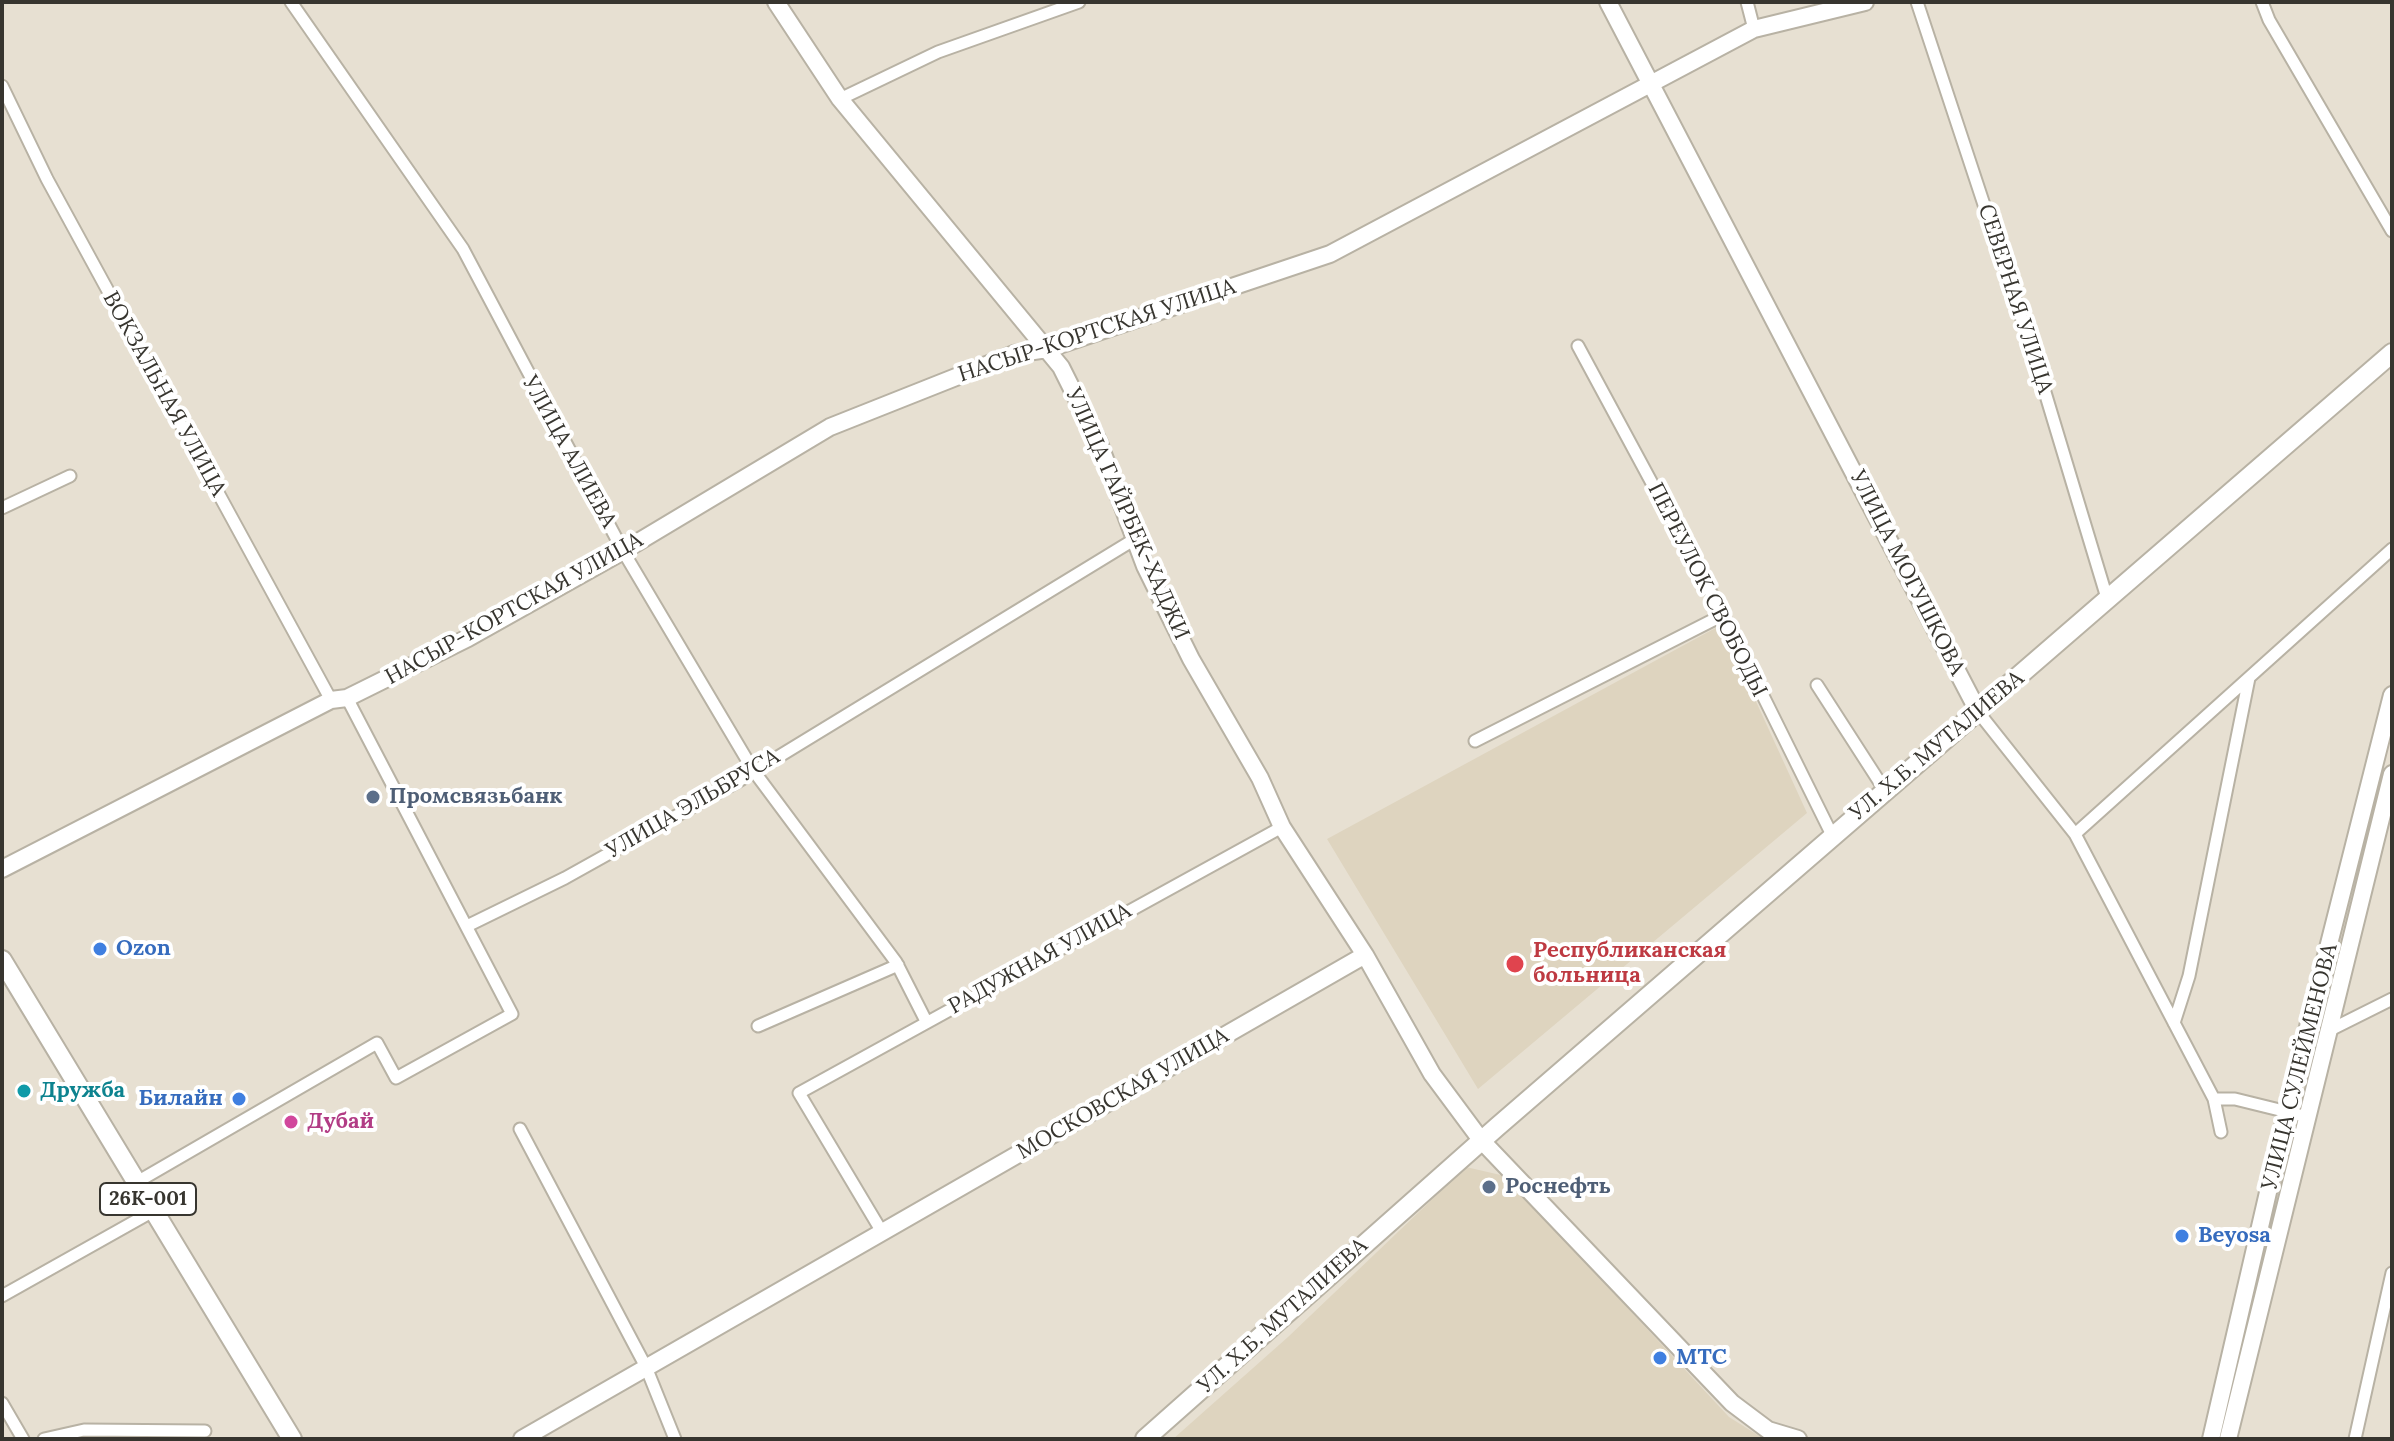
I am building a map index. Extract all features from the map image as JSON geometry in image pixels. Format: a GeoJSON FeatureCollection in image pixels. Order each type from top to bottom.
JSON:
{"type":"FeatureCollection","features":[{"type":"Feature","properties":{"kind":"main road","name":"УЛ. Х.Б. МУТАЛИЕВА"},"geometry":{"type":"LineString","coordinates":[[1145,1439],[1481,1140],[1884,789],[1979,713],[2107,598],[2392,353]]}},
{"type":"Feature","properties":{"kind":"main road","name":"26К-001"},"geometry":{"type":"LineString","coordinates":[[2,960],[292,1439]]}},
{"type":"Feature","properties":{"kind":"street","name":"УЛИЦА АЛИЕВА"},"geometry":{"type":"LineString","coordinates":[[291,2],[463,249],[523,368],[623,551],[753,770],[898,965],[926,1021]]}},
{"type":"Feature","properties":{"kind":"street","name":"УЛИЦА ГАЙРБЕК-ХАДЖИ"},"geometry":{"type":"LineString","coordinates":[[776,2],[840,99],[1061,367],[1099,443],[1135,539],[1191,659],[1260,778],[1282,827],[1365,955],[1432,1074],[1481,1140],[1732,1403],[1768,1430],[1798,1439]]}},
{"type":"Feature","properties":{"kind":"street"},"geometry":{"type":"LineString","coordinates":[[840,99],[938,52],[1079,2]]}},
{"type":"Feature","properties":{"kind":"street","name":"УЛИЦА МОГУШКОВА"},"geometry":{"type":"LineString","coordinates":[[1608,2],[1979,713],[2075,834],[2214,1099],[2221,1132]]}},
{"type":"Feature","properties":{"kind":"street"},"geometry":{"type":"LineString","coordinates":[[1747,2],[1754,29]]}},
{"type":"Feature","properties":{"kind":"street","name":"НАСЫР-КОРТСКАЯ УЛИЦА"},"geometry":{"type":"LineString","coordinates":[[2,869],[339,699],[468,638],[623,551],[830,427],[1014,354],[1047,349],[1330,254],[1649,82],[1754,29],[1865,2]]}},
{"type":"Feature","properties":{"kind":"street","name":"СЕВЕРНАЯ УЛИЦА"},"geometry":{"type":"LineString","coordinates":[[1917,2],[2035,359],[2107,598]]}},
{"type":"Feature","properties":{"kind":"street"},"geometry":{"type":"LineString","coordinates":[[2262,2],[2392,231]]}},
{"type":"Feature","properties":{"kind":"street","name":"ВОКЗАЛЬНАЯ УЛИЦА"},"geometry":{"type":"LineString","coordinates":[[2,86],[55,193],[339,699]]}},
{"type":"Feature","properties":{"kind":"street","name":"ПЕРЕУЛОК СВОБОДЫ"},"geometry":{"type":"LineString","coordinates":[[1578,346],[1723,615],[1832,835]]}},
{"type":"Feature","properties":{"kind":"street"},"geometry":{"type":"LineString","coordinates":[[2,508],[70,476]]}},
{"type":"Feature","properties":{"kind":"street","name":"УЛИЦА ЭЛЬБРУСА"},"geometry":{"type":"LineString","coordinates":[[467,926],[565,878],[753,770],[1135,539]]}},
{"type":"Feature","properties":{"kind":"street"},"geometry":{"type":"LineString","coordinates":[[2075,834],[2392,549]]}},
{"type":"Feature","properties":{"kind":"street"},"geometry":{"type":"LineString","coordinates":[[1475,741],[1723,615]]}},
{"type":"Feature","properties":{"kind":"street"},"geometry":{"type":"LineString","coordinates":[[2174,1023],[2189,976],[2249,678]]}},
{"type":"Feature","properties":{"kind":"street"},"geometry":{"type":"LineString","coordinates":[[1817,685],[1884,789]]}},
{"type":"Feature","properties":{"kind":"street","name":"УЛИЦА СУЛЕЙМЕНОВА"},"geometry":{"type":"LineString","coordinates":[[2211,1439],[2287,1110],[2392,695]]}},
{"type":"Feature","properties":{"kind":"street"},"geometry":{"type":"LineString","coordinates":[[137,1182],[377,1043],[396,1078],[512,1014],[467,926],[339,699]]}},
{"type":"Feature","properties":{"kind":"street","name":"УЛИЦА СУЛЕЙМЕНОВА"},"geometry":{"type":"LineString","coordinates":[[2228,1439],[2392,774]]}},
{"type":"Feature","properties":{"kind":"street","name":"РАДУЖНАЯ УЛИЦА"},"geometry":{"type":"LineString","coordinates":[[882,1232],[799,1093],[1282,827]]}},
{"type":"Feature","properties":{"kind":"street","name":"МОСКОВСКАЯ УЛИЦА"},"geometry":{"type":"LineString","coordinates":[[522,1439],[1365,955]]}},
{"type":"Feature","properties":{"kind":"street"},"geometry":{"type":"LineString","coordinates":[[758,1026],[898,965]]}},
{"type":"Feature","properties":{"kind":"street"},"geometry":{"type":"LineString","coordinates":[[2328,1031],[2392,999]]}},
{"type":"Feature","properties":{"kind":"street"},"geometry":{"type":"LineString","coordinates":[[2214,1099],[2235,1099],[2308,1117]]}},
{"type":"Feature","properties":{"kind":"street"},"geometry":{"type":"LineString","coordinates":[[520,1129],[646,1367],[675,1439]]}},
{"type":"Feature","properties":{"kind":"street"},"geometry":{"type":"LineString","coordinates":[[2,1296],[155,1210]]}},
{"type":"Feature","properties":{"kind":"street"},"geometry":{"type":"LineString","coordinates":[[2355,1439],[2392,1273]]}},
{"type":"Feature","properties":{"kind":"street"},"geometry":{"type":"LineString","coordinates":[[2,1403],[23,1439]]}},
{"type":"Feature","properties":{"kind":"street"},"geometry":{"type":"LineString","coordinates":[[44,1439],[84,1430],[205,1431]]}},
{"type":"Feature","properties":{"kind":"shaded area","name":"Республиканская больница"},"geometry":{"type":"Polygon","coordinates":[[[1721,625],[1807,813],[1478,1089],[1327,839],[1721,625]]]}},
{"type":"Feature","properties":{"kind":"shaded area"},"geometry":{"type":"Polygon","coordinates":[[[1466,1167],[1505,1176],[1729,1417],[1764,1439],[1173,1439],[1288,1337],[1466,1167]]]}},
{"type":"Feature","properties":{"kind":"place","name":"Промсвязьбанк"},"geometry":{"type":"Point","coordinates":[373,797]}},
{"type":"Feature","properties":{"kind":"place","name":"Ozon"},"geometry":{"type":"Point","coordinates":[100,949]}},
{"type":"Feature","properties":{"kind":"place","name":"Республиканская больница"},"geometry":{"type":"Point","coordinates":[1515,964]}},
{"type":"Feature","properties":{"kind":"place","name":"Дружба"},"geometry":{"type":"Point","coordinates":[24,1091]}},
{"type":"Feature","properties":{"kind":"place","name":"Билайн"},"geometry":{"type":"Point","coordinates":[239,1099]}},
{"type":"Feature","properties":{"kind":"place","name":"Дубай"},"geometry":{"type":"Point","coordinates":[291,1122]}},
{"type":"Feature","properties":{"kind":"place","name":"Роснефть"},"geometry":{"type":"Point","coordinates":[1489,1187]}},
{"type":"Feature","properties":{"kind":"place","name":"Beyosa"},"geometry":{"type":"Point","coordinates":[2182,1236]}},
{"type":"Feature","properties":{"kind":"place","name":"МТС"},"geometry":{"type":"Point","coordinates":[1660,1358]}}]}
